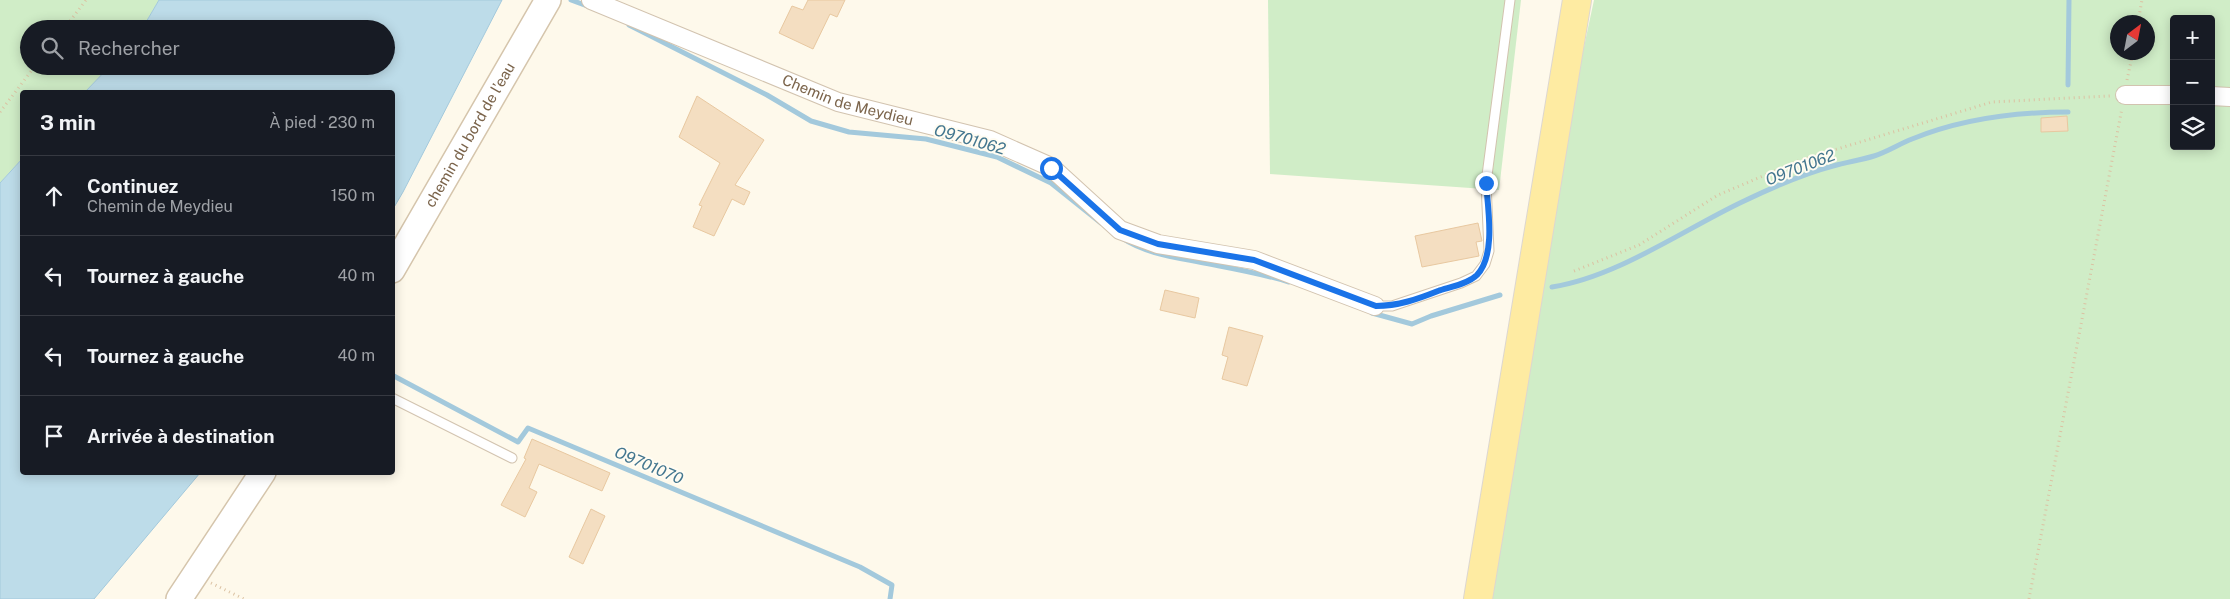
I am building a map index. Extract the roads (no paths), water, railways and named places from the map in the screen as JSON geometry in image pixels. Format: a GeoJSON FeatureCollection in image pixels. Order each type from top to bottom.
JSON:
{"type":"FeatureCollection","features":[{"type":"Feature","properties":{"kind":"main road"},"geometry":{"type":"LineString","coordinates":[[1478,599],[1578,0]]}},
{"type":"Feature","properties":{"kind":"street","name":"chemin du bord de l'eau"},"geometry":{"type":"LineString","coordinates":[[395,265],[548,0]]}},
{"type":"Feature","properties":{"kind":"street","name":"Chemin de Meydieu"},"geometry":{"type":"LineString","coordinates":[[591,0],[838,102],[990,140],[1051,168],[1120,230],[1158,244],[1254,260],[1376,306]]}},
{"type":"Feature","properties":{"kind":"street"},"geometry":{"type":"LineString","coordinates":[[2125,95],[2170,95]]}},
{"type":"Feature","properties":{"kind":"street"},"geometry":{"type":"LineString","coordinates":[[2215,96],[2230,97]]}},
{"type":"Feature","properties":{"kind":"street"},"geometry":{"type":"LineString","coordinates":[[179,599],[261,475]]}},
{"type":"Feature","properties":{"kind":"lane"},"geometry":{"type":"LineString","coordinates":[[1376,306],[1392,306],[1461,283],[1476,276],[1485,264],[1489,251],[1486,183],[1510,0]]}},
{"type":"Feature","properties":{"kind":"lane"},"geometry":{"type":"LineString","coordinates":[[395,400],[512,458]]}},
{"type":"Feature","properties":{"kind":"water"},"geometry":{"type":"Polygon","coordinates":[[[159,0],[502,0],[395,206],[395,90],[87,90],[101,75],[395,75],[395,20],[147,20],[159,0]]]}},
{"type":"Feature","properties":{"kind":"water"},"geometry":{"type":"Polygon","coordinates":[[[20,161],[20,475],[198,475],[94,599],[0,599],[0,183],[20,161]]]}},
{"type":"Feature","properties":{"kind":"waterway","name":"O9701062"},"geometry":{"type":"LineString","coordinates":[[571,0],[590,7]]}},
{"type":"Feature","properties":{"kind":"waterway","name":"O9701062"},"geometry":{"type":"LineString","coordinates":[[2068,85],[2069,0]]}},
{"type":"Feature","properties":{"kind":"waterway","name":"O9701062"},"geometry":{"type":"LineString","coordinates":[[629,25],[767,95],[811,121],[849,132],[926,139],[997,157],[1051,183],[1101,223]]}},
{"type":"Feature","properties":{"kind":"waterway","name":"O9701062"},"geometry":{"type":"LineString","coordinates":[[1552,287],[1576,282],[1625,263],[1742,202],[1810,173],[1874,156],[1907,141],[1950,126],[2009,115],[2068,112]]}},
{"type":"Feature","properties":{"kind":"waterway","name":"O9701062"},"geometry":{"type":"LineString","coordinates":[[1122,238],[1159,254],[1256,273],[1289,282]]}},
{"type":"Feature","properties":{"kind":"waterway","name":"O9701062"},"geometry":{"type":"LineString","coordinates":[[1372,313],[1412,324],[1431,316],[1500,295]]}},
{"type":"Feature","properties":{"kind":"waterway","name":"O9701070"},"geometry":{"type":"LineString","coordinates":[[395,377],[518,442],[528,428],[860,567],[892,585],[890,599]]}}]}
